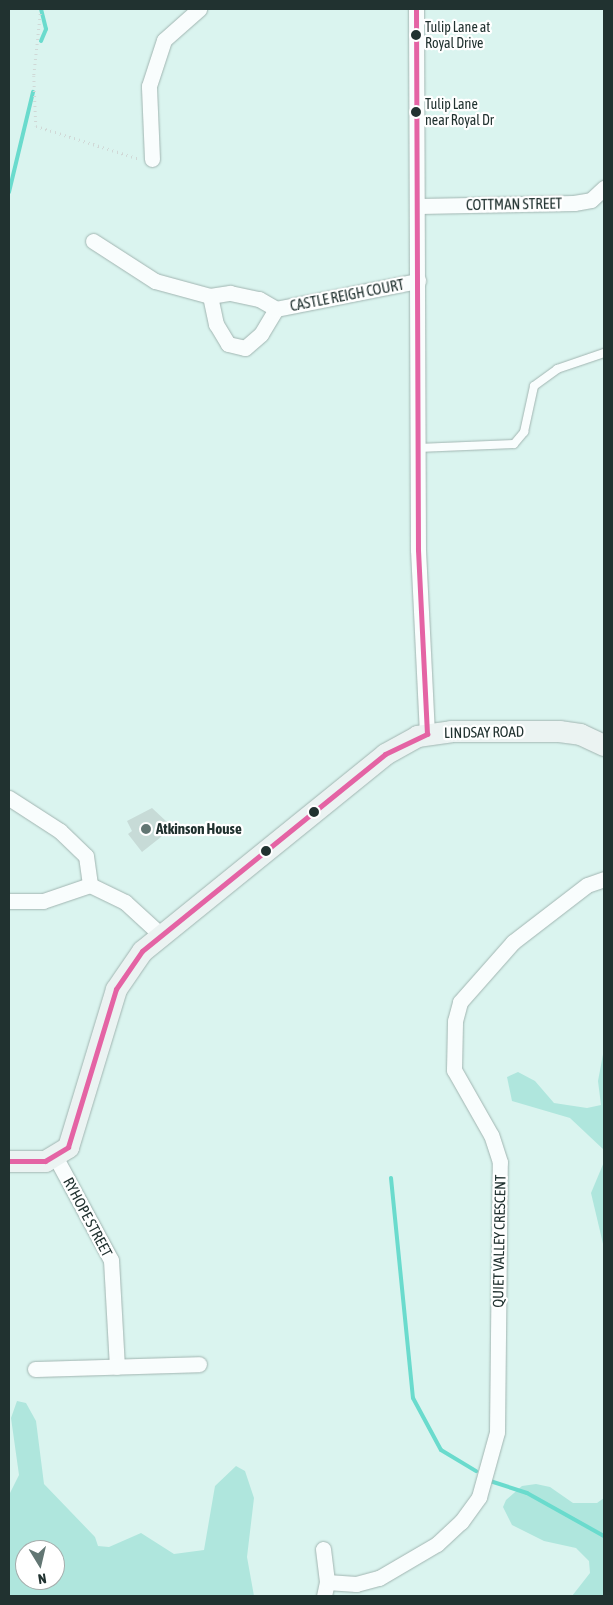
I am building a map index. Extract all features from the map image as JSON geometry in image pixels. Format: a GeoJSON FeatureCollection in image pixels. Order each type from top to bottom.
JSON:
{"type":"FeatureCollection","features":[{"type":"Feature","properties":{"kind":"street"},"geometry":{"type":"LineString","coordinates":[[152,159],[149,86],[164,40],[199,9]]}},
{"type":"Feature","properties":{"kind":"street"},"geometry":{"type":"LineString","coordinates":[[416,9],[419,206],[418,448],[427,734]]}},
{"type":"Feature","properties":{"kind":"street","name":"COTTMAN STREET"},"geometry":{"type":"LineString","coordinates":[[419,206],[574,203],[591,200],[604,188]]}},
{"type":"Feature","properties":{"kind":"street","name":"CASTLE REIGH COURT"},"geometry":{"type":"LineString","coordinates":[[93,241],[155,282],[210,296],[230,293],[260,299],[276,309],[418,281]]}},
{"type":"Feature","properties":{"kind":"street","name":"CASTLE REIGH COURT"},"geometry":{"type":"LineString","coordinates":[[210,296],[216,324],[228,344],[245,348],[261,334],[276,309]]}},
{"type":"Feature","properties":{"kind":"street","name":"LINDSAY ROAD"},"geometry":{"type":"LineString","coordinates":[[56,1158],[73,1139],[120,982],[133,961],[161,935],[385,754],[427,734],[559,731],[580,734],[604,745]]}},
{"type":"Feature","properties":{"kind":"street"},"geometry":{"type":"LineString","coordinates":[[9,798],[60,831],[86,856],[90,884]]}},
{"type":"Feature","properties":{"kind":"street","name":"QUIET VALLEY CRESCENT"},"geometry":{"type":"LineString","coordinates":[[323,1549],[326,1589],[379,1578],[437,1544],[480,1497],[497,1432],[500,1162],[491,1135],[454,1070],[455,1021],[460,1002],[513,942],[587,886],[604,879]]}},
{"type":"Feature","properties":{"kind":"street"},"geometry":{"type":"LineString","coordinates":[[9,901],[43,901],[90,884],[125,902],[161,935]]}},
{"type":"Feature","properties":{"kind":"street"},"geometry":{"type":"LineString","coordinates":[[9,1161],[56,1158]]}},
{"type":"Feature","properties":{"kind":"street","name":"RYHOPE STREET"},"geometry":{"type":"LineString","coordinates":[[56,1158],[112,1260],[116,1367]]}},
{"type":"Feature","properties":{"kind":"street"},"geometry":{"type":"LineString","coordinates":[[35,1369],[200,1364]]}},
{"type":"Feature","properties":{"kind":"lane"},"geometry":{"type":"LineString","coordinates":[[418,448],[514,444],[524,432],[534,386],[557,369],[604,353]]}},
{"type":"Feature","properties":{"kind":"path"},"geometry":{"type":"LineString","coordinates":[[41,9],[34,76],[36,126],[136,159],[152,159]]}},
{"type":"Feature","properties":{"kind":"green space"},"geometry":{"type":"Polygon","coordinates":[[[604,1049],[604,1150],[570,1118],[512,1101],[507,1077],[518,1072],[535,1081],[554,1103],[587,1108],[601,1105],[598,1081],[604,1049]]]}},
{"type":"Feature","properties":{"kind":"green space"},"geometry":{"type":"Polygon","coordinates":[[[604,1162],[604,1248],[591,1193],[604,1162]]]}},
{"type":"Feature","properties":{"kind":"green space"},"geometry":{"type":"Polygon","coordinates":[[[17,1401],[26,1403],[36,1421],[44,1484],[95,1537],[98,1546],[109,1547],[141,1533],[174,1554],[204,1550],[215,1486],[236,1466],[245,1471],[254,1498],[247,1557],[254,1596],[9,1596],[9,1495],[19,1475],[11,1418],[17,1401]]]}},
{"type":"Feature","properties":{"kind":"green space"},"geometry":{"type":"Polygon","coordinates":[[[536,1484],[550,1487],[573,1503],[597,1503],[604,1498],[604,1596],[572,1596],[590,1573],[589,1561],[576,1548],[544,1541],[512,1525],[503,1507],[506,1500],[522,1486],[536,1484]]]}},
{"type":"Feature","properties":{"kind":"building","name":"Atkinson House"},"geometry":{"type":"Polygon","coordinates":[[[152,808],[167,822],[161,826],[166,833],[142,852],[128,834],[132,831],[127,821],[152,808]]]}},
{"type":"Feature","properties":{"kind":"waterway"},"geometry":{"type":"LineString","coordinates":[[41,9],[46,29],[41,41]]}},
{"type":"Feature","properties":{"kind":"waterway"},"geometry":{"type":"LineString","coordinates":[[9,192],[33,92]]}},
{"type":"Feature","properties":{"kind":"waterway"},"geometry":{"type":"LineString","coordinates":[[391,1178],[413,1398],[441,1450],[476,1471]]}},
{"type":"Feature","properties":{"kind":"waterway"},"geometry":{"type":"LineString","coordinates":[[487,1480],[527,1493],[604,1536]]}},
{"type":"Feature","properties":{"kind":"transit line"},"geometry":{"type":"LineString","coordinates":[[416,9],[418,550],[427,734]]}},
{"type":"Feature","properties":{"kind":"transit line"},"geometry":{"type":"LineString","coordinates":[[9,1161],[45,1161],[68,1147],[116,989],[142,951],[385,754],[427,734]]}},
{"type":"Feature","properties":{"kind":"place","name":"Tulip Lane at Royal Drive"},"geometry":{"type":"Point","coordinates":[416,35]}},
{"type":"Feature","properties":{"kind":"place","name":"Tulip Lane near Royal Dr"},"geometry":{"type":"Point","coordinates":[416,112]}},
{"type":"Feature","properties":{"kind":"place","name":"Atkinson House"},"geometry":{"type":"Point","coordinates":[146,829]}}]}
